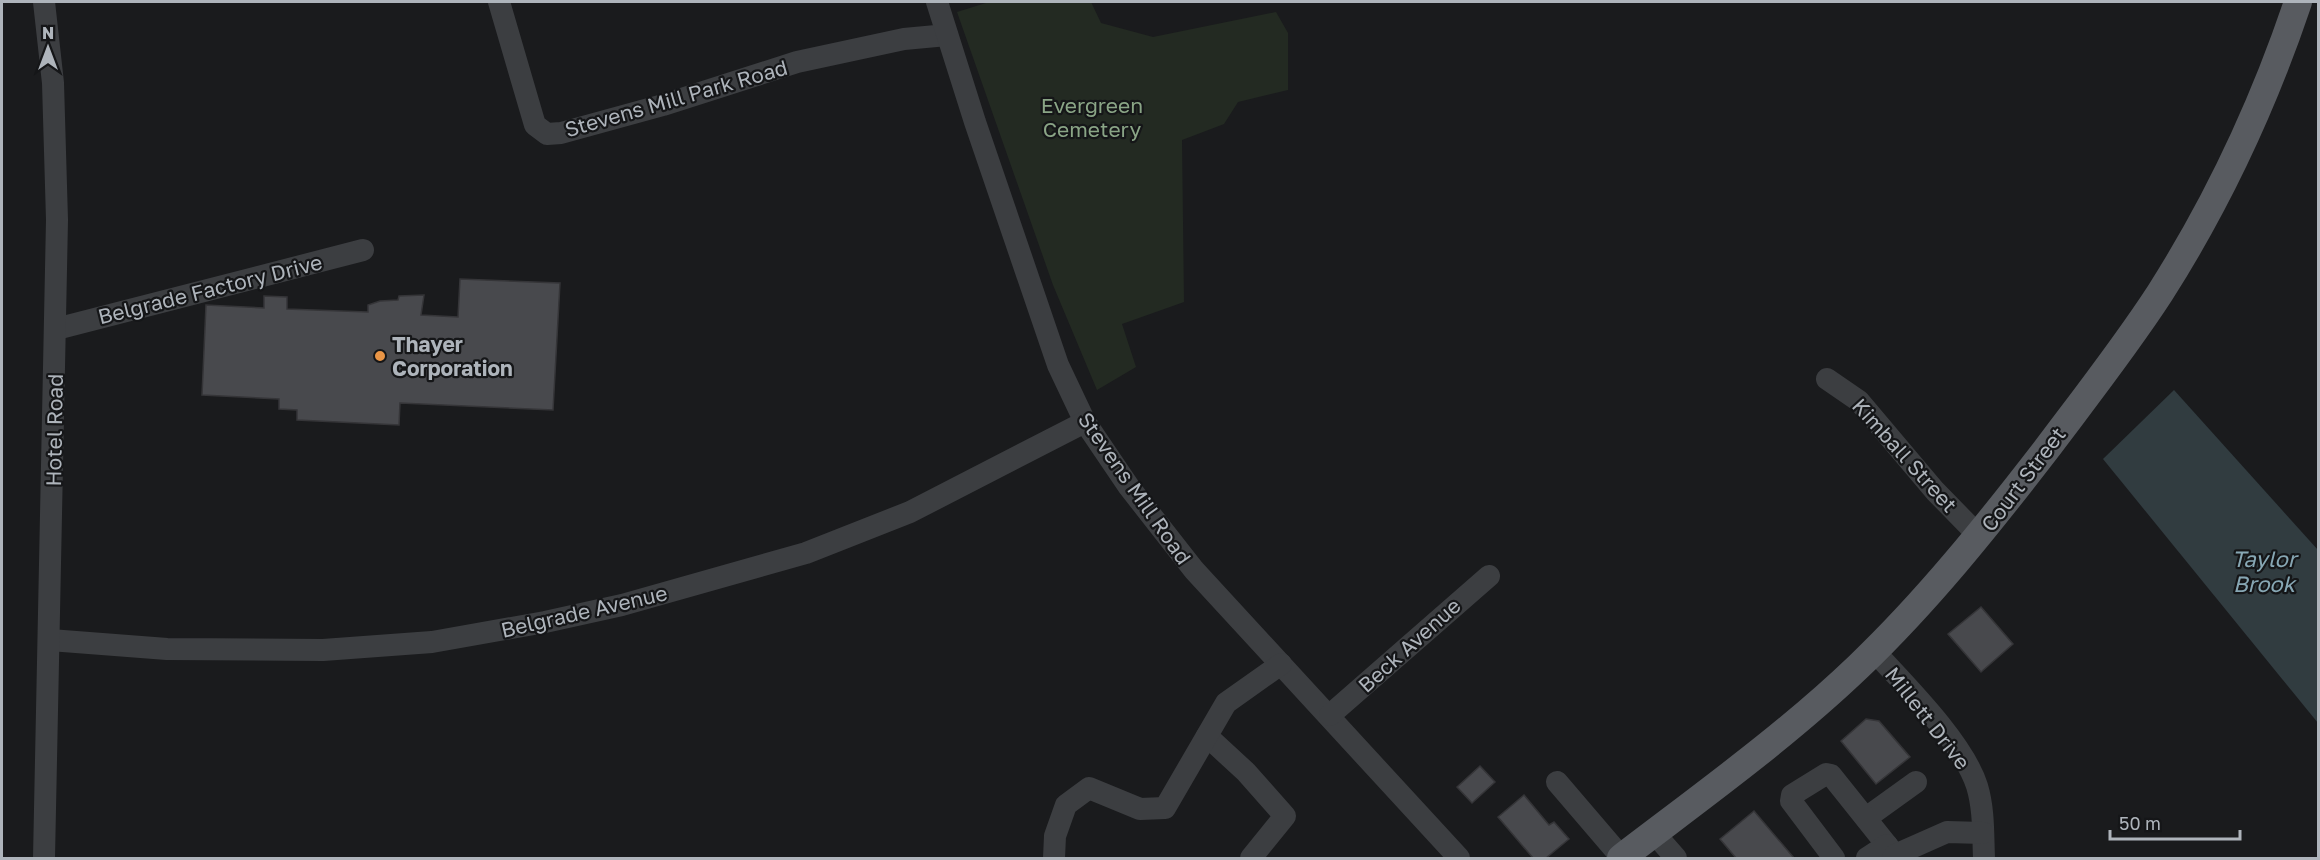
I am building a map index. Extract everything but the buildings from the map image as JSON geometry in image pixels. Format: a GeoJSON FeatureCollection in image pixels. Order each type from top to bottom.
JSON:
{"type":"FeatureCollection","features":[{"type":"Feature","properties":{"kind":"main road","name":"Court Street"},"geometry":{"type":"LineString","coordinates":[[1622,858],[1760,751],[1874,651],[1979,536],[2083,400],[2159,294],[2186,249],[2256,112],[2279,58],[2298,2]]}},
{"type":"Feature","properties":{"kind":"street","name":"Hotel Road"},"geometry":{"type":"LineString","coordinates":[[44,2],[56,139],[56,328],[44,858]]}},
{"type":"Feature","properties":{"kind":"street","name":"Stevens Mill Park Road"},"geometry":{"type":"LineString","coordinates":[[499,2],[535,125],[547,134],[561,133],[663,105],[797,62],[904,39],[947,35]]}},
{"type":"Feature","properties":{"kind":"street","name":"Stevens Mill Road"},"geometry":{"type":"LineString","coordinates":[[937,2],[1058,365],[1085,422],[1164,534],[1194,570],[1460,858]]}},
{"type":"Feature","properties":{"kind":"street","name":"Belgrade Factory Drive"},"geometry":{"type":"LineString","coordinates":[[56,328],[363,250]]}},
{"type":"Feature","properties":{"kind":"street","name":"Kimball Street"},"geometry":{"type":"LineString","coordinates":[[1827,379],[1859,400],[1935,491],[1979,536]]}},
{"type":"Feature","properties":{"kind":"street","name":"Belgrade Avenue"},"geometry":{"type":"LineString","coordinates":[[50,640],[167,649],[323,650],[432,642],[545,622],[633,602],[806,553],[910,512],[1085,422]]}},
{"type":"Feature","properties":{"kind":"street","name":"Beck Avenue"},"geometry":{"type":"LineString","coordinates":[[1330,715],[1489,576]]}},
{"type":"Feature","properties":{"kind":"street","name":"Millett Drive"},"geometry":{"type":"LineString","coordinates":[[1874,651],[1965,761],[1977,786],[1984,858]]}},
{"type":"Feature","properties":{"kind":"street"},"geometry":{"type":"LineString","coordinates":[[1054,858],[1055,836],[1066,805],[1089,788],[1140,809],[1165,808],[1226,703],[1281,664]]}},
{"type":"Feature","properties":{"kind":"street"},"geometry":{"type":"LineString","coordinates":[[1207,736],[1246,771],[1285,816],[1251,858]]}},
{"type":"Feature","properties":{"kind":"street"},"geometry":{"type":"LineString","coordinates":[[1834,858],[1791,801],[1792,795],[1826,774],[1831,775],[1892,853]]}},
{"type":"Feature","properties":{"kind":"street"},"geometry":{"type":"LineString","coordinates":[[1557,782],[1622,858]]}},
{"type":"Feature","properties":{"kind":"street"},"geometry":{"type":"LineString","coordinates":[[1866,818],[1916,782]]}},
{"type":"Feature","properties":{"kind":"street"},"geometry":{"type":"LineString","coordinates":[[1867,858],[1892,853],[1947,832],[1983,833]]}},
{"type":"Feature","properties":{"kind":"street"},"geometry":{"type":"LineString","coordinates":[[1654,833],[1676,858]]}},
{"type":"Feature","properties":{"kind":"green space","name":"Evergreen Cemetery"},"geometry":{"type":"Polygon","coordinates":[[[989,2],[1091,2],[1101,23],[1153,37],[1276,12],[1288,33],[1288,90],[1238,102],[1224,124],[1182,140],[1184,302],[1122,324],[1136,367],[1097,390],[1053,285],[957,12],[989,2]]]}},
{"type":"Feature","properties":{"kind":"water","name":"Taylor Brook"},"geometry":{"type":"Polygon","coordinates":[[[2174,390],[2318,550],[2318,723],[2103,459],[2174,390]]]}},
{"type":"Feature","properties":{"kind":"place","name":"Thayer Corporation"},"geometry":{"type":"Point","coordinates":[380,356]}}]}
